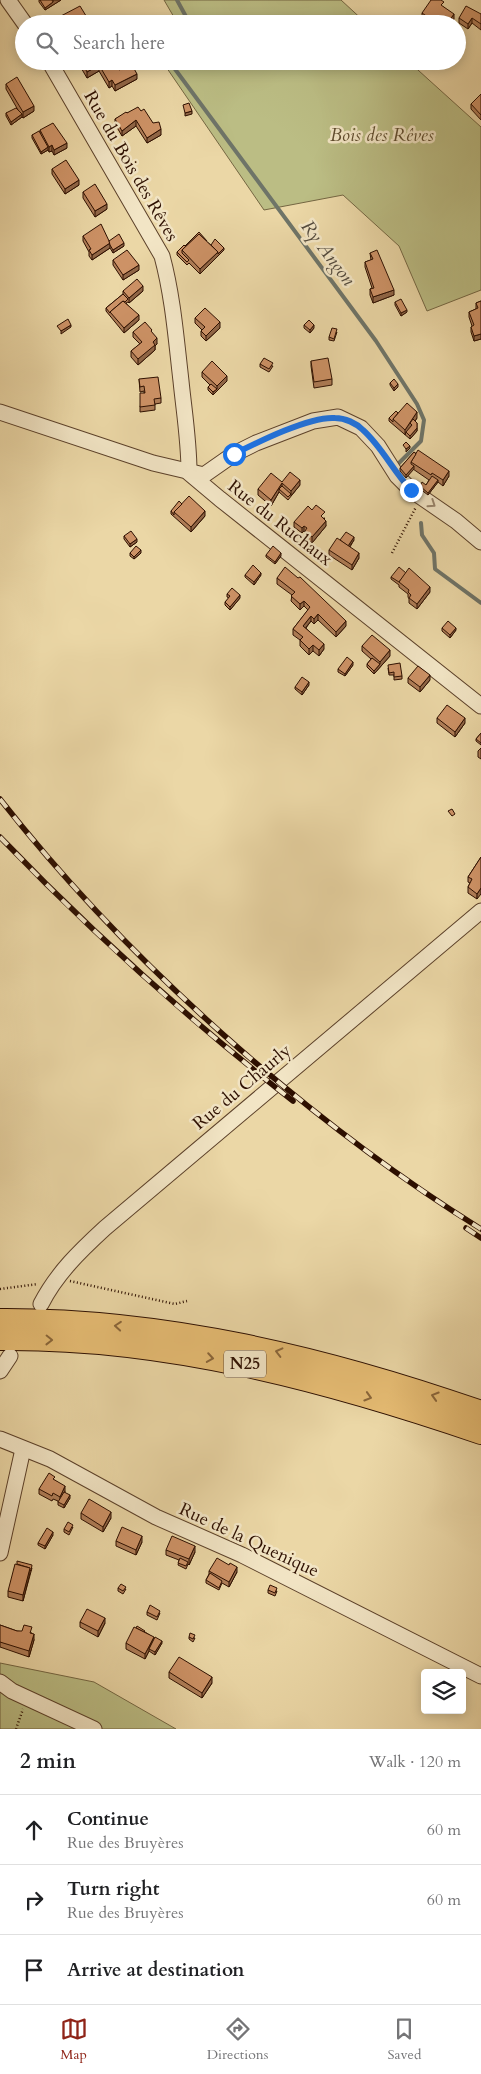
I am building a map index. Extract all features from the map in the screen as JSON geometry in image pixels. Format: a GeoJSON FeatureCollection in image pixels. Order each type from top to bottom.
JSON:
{"type":"FeatureCollection","features":[{"type":"Feature","properties":{"kind":"highway","name":"N25"},"geometry":{"type":"LineString","coordinates":[[0,1320],[75,1322],[156,1329],[249,1345],[326,1364],[481,1412]]}},
{"type":"Feature","properties":{"kind":"highway","name":"N25"},"geometry":{"type":"LineString","coordinates":[[5,1347],[70,1340],[154,1349],[246,1364],[322,1383],[481,1433]]}},
{"type":"Feature","properties":{"kind":"street"},"geometry":{"type":"LineString","coordinates":[[8,0],[19,15]]}},
{"type":"Feature","properties":{"kind":"street","name":"Rue du Bois des Rêves"},"geometry":{"type":"LineString","coordinates":[[54,70],[162,256],[169,282],[175,326],[189,448],[189,472]]}},
{"type":"Feature","properties":{"kind":"street","name":"Rue du Ruchaux"},"geometry":{"type":"LineString","coordinates":[[0,412],[189,472],[228,506],[481,706]]}},
{"type":"Feature","properties":{"kind":"street"},"geometry":{"type":"LineString","coordinates":[[189,472],[204,475],[234,454],[256,442],[313,421],[338,418],[361,428],[378,446],[397,476],[481,542]]}},
{"type":"Feature","properties":{"kind":"street","name":"Rue du Chaurly"},"geometry":{"type":"LineString","coordinates":[[41,1304],[51,1284],[76,1254],[104,1228],[481,911]]}},
{"type":"Feature","properties":{"kind":"street"},"geometry":{"type":"LineString","coordinates":[[0,1372],[5,1347]]}},
{"type":"Feature","properties":{"kind":"street","name":"Rue de la Quenique"},"geometry":{"type":"LineString","coordinates":[[0,1439],[50,1459],[156,1517],[242,1555],[481,1676]]}},
{"type":"Feature","properties":{"kind":"street"},"geometry":{"type":"LineString","coordinates":[[0,1553],[23,1449]]}},
{"type":"Feature","properties":{"kind":"street"},"geometry":{"type":"LineString","coordinates":[[0,1682],[12,1691],[94,1729]]}},
{"type":"Feature","properties":{"kind":"path"},"geometry":{"type":"LineString","coordinates":[[392,553],[422,497]]}},
{"type":"Feature","properties":{"kind":"path"},"geometry":{"type":"LineString","coordinates":[[0,1289],[51,1284],[65,1280],[175,1304],[187,1301]]}},
{"type":"Feature","properties":{"kind":"path"},"geometry":{"type":"LineString","coordinates":[[16,1729],[27,1698]]}},
{"type":"Feature","properties":{"kind":"green space"},"geometry":{"type":"Polygon","coordinates":[[[164,0],[341,0],[357,15],[173,15],[164,0]]]}},
{"type":"Feature","properties":{"kind":"green space","name":"Bois des Rêves"},"geometry":{"type":"Polygon","coordinates":[[[168,70],[418,70],[481,127],[481,290],[427,311],[399,246],[343,195],[264,210],[168,70]]]}},
{"type":"Feature","properties":{"kind":"green space"},"geometry":{"type":"Polygon","coordinates":[[[0,1663],[94,1682],[176,1729],[0,1729],[0,1663]]]}},
{"type":"Feature","properties":{"kind":"building"},"geometry":{"type":"Polygon","coordinates":[[[40,0],[52,0],[53,2],[45,8],[40,0]]]}},
{"type":"Feature","properties":{"kind":"building"},"geometry":{"type":"Polygon","coordinates":[[[431,0],[441,0],[444,2],[441,5],[454,14],[425,15],[422,13],[431,0]]]}},
{"type":"Feature","properties":{"kind":"building"},"geometry":{"type":"Polygon","coordinates":[[[80,6],[86,15],[63,15],[80,6]]]}},
{"type":"Feature","properties":{"kind":"building"},"geometry":{"type":"Polygon","coordinates":[[[466,6],[481,14],[481,24],[472,18],[468,24],[466,23],[466,15],[461,15],[466,6]]]}},
{"type":"Feature","properties":{"kind":"building"},"geometry":{"type":"Polygon","coordinates":[[[102,70],[135,70],[137,74],[115,85],[112,80],[109,82],[102,70]]]}},
{"type":"Feature","properties":{"kind":"building"},"geometry":{"type":"Polygon","coordinates":[[[17,77],[34,106],[23,112],[6,84],[17,77]]]}},
{"type":"Feature","properties":{"kind":"building"},"geometry":{"type":"Polygon","coordinates":[[[481,94],[481,115],[471,104],[481,94]]]}},
{"type":"Feature","properties":{"kind":"building"},"geometry":{"type":"Polygon","coordinates":[[[189,103],[192,111],[185,113],[183,105],[189,103]]]}},
{"type":"Feature","properties":{"kind":"building"},"geometry":{"type":"Polygon","coordinates":[[[138,107],[141,111],[144,109],[153,123],[159,122],[161,129],[147,138],[136,120],[122,131],[115,119],[138,107]]]}},
{"type":"Feature","properties":{"kind":"building"},"geometry":{"type":"Polygon","coordinates":[[[16,108],[22,114],[11,122],[6,113],[16,108]]]}},
{"type":"Feature","properties":{"kind":"building"},"geometry":{"type":"Polygon","coordinates":[[[53,123],[67,143],[54,150],[52,145],[49,147],[40,130],[53,123]]]}},
{"type":"Feature","properties":{"kind":"building"},"geometry":{"type":"Polygon","coordinates":[[[39,131],[48,147],[41,152],[32,135],[39,131]]]}},
{"type":"Feature","properties":{"kind":"building"},"geometry":{"type":"Polygon","coordinates":[[[66,160],[79,180],[65,189],[52,169],[66,160]]]}},
{"type":"Feature","properties":{"kind":"building"},"geometry":{"type":"Polygon","coordinates":[[[95,184],[107,204],[95,211],[83,192],[95,184]]]}},
{"type":"Feature","properties":{"kind":"building"},"geometry":{"type":"Polygon","coordinates":[[[101,224],[110,243],[92,255],[89,250],[91,249],[83,236],[101,224]]]}},
{"type":"Feature","properties":{"kind":"building"},"geometry":{"type":"Polygon","coordinates":[[[199,232],[207,241],[199,234],[182,250],[182,253],[189,260],[187,262],[177,252],[199,232]]]}},
{"type":"Feature","properties":{"kind":"building"},"geometry":{"type":"Polygon","coordinates":[[[119,234],[124,243],[113,250],[109,241],[119,234]]]}},
{"type":"Feature","properties":{"kind":"building"},"geometry":{"type":"Polygon","coordinates":[[[199,234],[218,252],[200,269],[182,250],[199,234]]]}},
{"type":"Feature","properties":{"kind":"building"},"geometry":{"type":"Polygon","coordinates":[[[215,239],[224,248],[218,254],[211,245],[215,239]]]}},
{"type":"Feature","properties":{"kind":"building"},"geometry":{"type":"Polygon","coordinates":[[[127,250],[139,265],[123,275],[113,260],[127,250]]]}},
{"type":"Feature","properties":{"kind":"building"},"geometry":{"type":"Polygon","coordinates":[[[377,250],[394,290],[373,297],[370,289],[374,288],[365,262],[373,259],[370,253],[377,250]]]}},
{"type":"Feature","properties":{"kind":"building"},"geometry":{"type":"Polygon","coordinates":[[[137,279],[143,286],[129,298],[123,291],[137,279]]]}},
{"type":"Feature","properties":{"kind":"building"},"geometry":{"type":"Polygon","coordinates":[[[123,294],[128,299],[110,313],[106,308],[123,294]]]}},
{"type":"Feature","properties":{"kind":"building"},"geometry":{"type":"Polygon","coordinates":[[[401,299],[407,310],[401,313],[395,302],[401,299]]]}},
{"type":"Feature","properties":{"kind":"building"},"geometry":{"type":"Polygon","coordinates":[[[123,301],[139,315],[124,328],[110,312],[123,301]]]}},
{"type":"Feature","properties":{"kind":"building"},"geometry":{"type":"Polygon","coordinates":[[[481,301],[481,334],[474,336],[471,327],[474,325],[469,312],[478,308],[476,303],[481,301]]]}},
{"type":"Feature","properties":{"kind":"building"},"geometry":{"type":"Polygon","coordinates":[[[205,308],[220,322],[206,336],[201,331],[205,327],[195,318],[205,308]]]}},
{"type":"Feature","properties":{"kind":"building"},"geometry":{"type":"Polygon","coordinates":[[[68,319],[71,325],[61,331],[57,326],[68,319]]]}},
{"type":"Feature","properties":{"kind":"building"},"geometry":{"type":"Polygon","coordinates":[[[309,320],[314,325],[310,330],[304,325],[309,320]]]}},
{"type":"Feature","properties":{"kind":"building"},"geometry":{"type":"Polygon","coordinates":[[[145,322],[157,338],[153,342],[155,345],[138,359],[131,351],[142,342],[133,332],[145,322]]]}},
{"type":"Feature","properties":{"kind":"building"},"geometry":{"type":"Polygon","coordinates":[[[332,328],[337,329],[334,339],[329,337],[332,328]]]}},
{"type":"Feature","properties":{"kind":"building"},"geometry":{"type":"Polygon","coordinates":[[[264,358],[273,363],[269,369],[260,364],[264,358]]]}},
{"type":"Feature","properties":{"kind":"building"},"geometry":{"type":"Polygon","coordinates":[[[328,358],[332,379],[314,382],[311,361],[328,358]]]}},
{"type":"Feature","properties":{"kind":"building"},"geometry":{"type":"Polygon","coordinates":[[[212,361],[227,376],[217,386],[202,372],[212,361]]]}},
{"type":"Feature","properties":{"kind":"building"},"geometry":{"type":"Polygon","coordinates":[[[158,377],[161,398],[154,399],[155,405],[140,407],[140,393],[145,393],[144,386],[140,387],[139,379],[158,377]]]}},
{"type":"Feature","properties":{"kind":"building"},"geometry":{"type":"Polygon","coordinates":[[[394,379],[398,384],[394,388],[390,383],[394,379]]]}},
{"type":"Feature","properties":{"kind":"building"},"geometry":{"type":"Polygon","coordinates":[[[211,384],[217,389],[213,392],[208,387],[211,384]]]}},
{"type":"Feature","properties":{"kind":"building"},"geometry":{"type":"Polygon","coordinates":[[[407,403],[417,412],[405,430],[393,419],[407,403]]]}},
{"type":"Feature","properties":{"kind":"building"},"geometry":{"type":"Polygon","coordinates":[[[396,411],[398,413],[393,422],[389,418],[396,411]]]}},
{"type":"Feature","properties":{"kind":"building"},"geometry":{"type":"Polygon","coordinates":[[[413,419],[417,423],[417,428],[410,436],[406,432],[412,425],[410,423],[413,419]]]}},
{"type":"Feature","properties":{"kind":"building"},"geometry":{"type":"Polygon","coordinates":[[[406,442],[410,446],[406,449],[403,445],[406,442]]]}},
{"type":"Feature","properties":{"kind":"building"},"geometry":{"type":"Polygon","coordinates":[[[418,450],[449,471],[443,480],[432,473],[431,475],[411,462],[418,450]]]}},
{"type":"Feature","properties":{"kind":"building"},"geometry":{"type":"Polygon","coordinates":[[[414,452],[416,454],[411,464],[414,466],[406,475],[400,468],[414,452]]]}},
{"type":"Feature","properties":{"kind":"building"},"geometry":{"type":"Polygon","coordinates":[[[290,472],[300,480],[291,491],[282,483],[271,500],[258,489],[271,473],[282,482],[290,472]]]}},
{"type":"Feature","properties":{"kind":"building"},"geometry":{"type":"Polygon","coordinates":[[[432,476],[438,480],[428,493],[420,486],[422,482],[426,485],[432,476]]]}},
{"type":"Feature","properties":{"kind":"building"},"geometry":{"type":"Polygon","coordinates":[[[282,486],[291,494],[288,497],[279,489],[282,486]]]}},
{"type":"Feature","properties":{"kind":"building"},"geometry":{"type":"Polygon","coordinates":[[[189,496],[205,511],[191,527],[174,512],[189,496]]]}},
{"type":"Feature","properties":{"kind":"building"},"geometry":{"type":"Polygon","coordinates":[[[179,501],[182,504],[174,512],[174,515],[171,511],[179,501]]]}},
{"type":"Feature","properties":{"kind":"building"},"geometry":{"type":"Polygon","coordinates":[[[316,505],[325,512],[321,516],[326,521],[312,537],[305,531],[307,528],[304,526],[302,528],[294,522],[308,506],[312,510],[316,505]]]}},
{"type":"Feature","properties":{"kind":"building"},"geometry":{"type":"Polygon","coordinates":[[[131,531],[137,539],[130,544],[124,536],[131,531]]]}},
{"type":"Feature","properties":{"kind":"building"},"geometry":{"type":"Polygon","coordinates":[[[346,532],[354,537],[348,546],[340,540],[346,532]]]}},
{"type":"Feature","properties":{"kind":"building"},"geometry":{"type":"Polygon","coordinates":[[[337,538],[359,553],[352,565],[329,550],[337,538]]]}},
{"type":"Feature","properties":{"kind":"building"},"geometry":{"type":"Polygon","coordinates":[[[136,546],[141,550],[134,557],[130,553],[136,546]]]}},
{"type":"Feature","properties":{"kind":"building"},"geometry":{"type":"Polygon","coordinates":[[[273,546],[281,553],[275,562],[266,555],[273,546]]]}},
{"type":"Feature","properties":{"kind":"building"},"geometry":{"type":"Polygon","coordinates":[[[253,565],[261,573],[254,582],[245,575],[253,565]]]}},
{"type":"Feature","properties":{"kind":"building"},"geometry":{"type":"Polygon","coordinates":[[[285,567],[298,578],[300,577],[346,621],[336,632],[318,614],[314,619],[311,616],[303,626],[324,644],[319,650],[313,645],[309,649],[300,640],[303,637],[293,629],[310,607],[304,601],[300,604],[291,596],[295,592],[277,578],[285,567]]]}},
{"type":"Feature","properties":{"kind":"building"},"geometry":{"type":"Polygon","coordinates":[[[399,567],[406,573],[399,582],[391,577],[399,567]]]}},
{"type":"Feature","properties":{"kind":"building"},"geometry":{"type":"Polygon","coordinates":[[[409,568],[430,587],[417,604],[409,598],[411,595],[408,592],[409,590],[399,582],[409,568]]]}},
{"type":"Feature","properties":{"kind":"building"},"geometry":{"type":"Polygon","coordinates":[[[232,588],[240,595],[230,607],[225,602],[230,596],[227,594],[232,588]]]}},
{"type":"Feature","properties":{"kind":"building"},"geometry":{"type":"Polygon","coordinates":[[[448,621],[456,628],[450,635],[442,628],[448,621]]]}},
{"type":"Feature","properties":{"kind":"building"},"geometry":{"type":"Polygon","coordinates":[[[372,635],[390,650],[380,662],[362,646],[372,635]]]}},
{"type":"Feature","properties":{"kind":"building"},"geometry":{"type":"Polygon","coordinates":[[[347,657],[353,662],[345,674],[338,669],[347,657]]]}},
{"type":"Feature","properties":{"kind":"building"},"geometry":{"type":"Polygon","coordinates":[[[372,658],[380,664],[374,671],[367,664],[372,658]]]}},
{"type":"Feature","properties":{"kind":"building"},"geometry":{"type":"Polygon","coordinates":[[[400,663],[402,676],[394,677],[394,672],[389,673],[388,665],[400,663]]]}},
{"type":"Feature","properties":{"kind":"building"},"geometry":{"type":"Polygon","coordinates":[[[418,666],[430,675],[420,687],[408,678],[418,666]]]}},
{"type":"Feature","properties":{"kind":"building"},"geometry":{"type":"Polygon","coordinates":[[[302,677],[309,682],[302,692],[295,687],[302,677]]]}},
{"type":"Feature","properties":{"kind":"building"},"geometry":{"type":"Polygon","coordinates":[[[447,705],[465,718],[455,732],[437,718],[447,705]]]}},
{"type":"Feature","properties":{"kind":"building"},"geometry":{"type":"Polygon","coordinates":[[[481,733],[481,743],[476,739],[481,733]]]}},
{"type":"Feature","properties":{"kind":"building"},"geometry":{"type":"Polygon","coordinates":[[[452,809],[455,814],[452,816],[448,811],[452,809]]]}},
{"type":"Feature","properties":{"kind":"building"},"geometry":{"type":"Polygon","coordinates":[[[481,857],[481,888],[477,894],[468,887],[472,879],[468,877],[481,857]]]}},
{"type":"Feature","properties":{"kind":"building"},"geometry":{"type":"Polygon","coordinates":[[[49,1473],[55,1477],[53,1479],[65,1486],[60,1497],[53,1493],[52,1496],[39,1489],[49,1473]]]}},
{"type":"Feature","properties":{"kind":"building"},"geometry":{"type":"Polygon","coordinates":[[[64,1492],[70,1495],[64,1505],[58,1502],[64,1492]]]}},
{"type":"Feature","properties":{"kind":"building"},"geometry":{"type":"Polygon","coordinates":[[[89,1499],[111,1512],[103,1527],[81,1513],[89,1499]]]}},
{"type":"Feature","properties":{"kind":"building"},"geometry":{"type":"Polygon","coordinates":[[[68,1522],[73,1525],[69,1532],[64,1529],[68,1522]]]}},
{"type":"Feature","properties":{"kind":"building"},"geometry":{"type":"Polygon","coordinates":[[[122,1527],[142,1536],[136,1550],[116,1541],[122,1527]]]}},
{"type":"Feature","properties":{"kind":"building"},"geometry":{"type":"Polygon","coordinates":[[[47,1528],[53,1532],[45,1546],[38,1543],[47,1528]]]}},
{"type":"Feature","properties":{"kind":"building"},"geometry":{"type":"Polygon","coordinates":[[[172,1536],[195,1546],[189,1559],[166,1550],[172,1536]]]}},
{"type":"Feature","properties":{"kind":"building"},"geometry":{"type":"Polygon","coordinates":[[[180,1558],[188,1562],[186,1566],[178,1563],[180,1558]]]}},
{"type":"Feature","properties":{"kind":"building"},"geometry":{"type":"Polygon","coordinates":[[[217,1558],[237,1567],[229,1582],[209,1571],[217,1558]]]}},
{"type":"Feature","properties":{"kind":"building"},"geometry":{"type":"Polygon","coordinates":[[[17,1561],[32,1565],[31,1571],[30,1568],[17,1564],[17,1561]]]}},
{"type":"Feature","properties":{"kind":"building"},"geometry":{"type":"Polygon","coordinates":[[[15,1564],[30,1568],[23,1595],[8,1591],[15,1564]]]}},
{"type":"Feature","properties":{"kind":"building"},"geometry":{"type":"Polygon","coordinates":[[[210,1573],[222,1581],[219,1588],[206,1580],[210,1573]]]}},
{"type":"Feature","properties":{"kind":"building"},"geometry":{"type":"Polygon","coordinates":[[[121,1584],[126,1587],[123,1591],[118,1588],[121,1584]]]}},
{"type":"Feature","properties":{"kind":"building"},"geometry":{"type":"Polygon","coordinates":[[[270,1585],[277,1588],[275,1593],[268,1590],[270,1585]]]}},
{"type":"Feature","properties":{"kind":"building"},"geometry":{"type":"Polygon","coordinates":[[[150,1605],[160,1611],[157,1617],[147,1612],[150,1605]]]}},
{"type":"Feature","properties":{"kind":"building"},"geometry":{"type":"Polygon","coordinates":[[[87,1609],[105,1618],[98,1631],[80,1622],[87,1609]]]}},
{"type":"Feature","properties":{"kind":"building"},"geometry":{"type":"Polygon","coordinates":[[[0,1625],[17,1631],[22,1631],[24,1625],[32,1627],[30,1633],[34,1634],[29,1651],[0,1642],[0,1625]]]}},
{"type":"Feature","properties":{"kind":"building"},"geometry":{"type":"Polygon","coordinates":[[[137,1626],[145,1631],[136,1628],[137,1626]]]}},
{"type":"Feature","properties":{"kind":"building"},"geometry":{"type":"Polygon","coordinates":[[[134,1627],[154,1637],[145,1654],[126,1643],[134,1627]]]}},
{"type":"Feature","properties":{"kind":"building"},"geometry":{"type":"Polygon","coordinates":[[[190,1633],[195,1635],[193,1639],[189,1637],[190,1633]]]}},
{"type":"Feature","properties":{"kind":"building"},"geometry":{"type":"Polygon","coordinates":[[[155,1637],[162,1641],[155,1652],[149,1649],[155,1637]]]}},
{"type":"Feature","properties":{"kind":"building"},"geometry":{"type":"Polygon","coordinates":[[[179,1657],[212,1677],[202,1693],[169,1672],[179,1657]]]}},
{"type":"Feature","properties":{"kind":"waterway","name":"Ry Angon"},"geometry":{"type":"LineString","coordinates":[[177,0],[185,15]]}},
{"type":"Feature","properties":{"kind":"waterway","name":"Ry Angon"},"geometry":{"type":"LineString","coordinates":[[176,70],[376,341],[417,404],[424,420],[421,441],[396,466]]}},
{"type":"Feature","properties":{"kind":"waterway","name":"Ry Angon"},"geometry":{"type":"LineString","coordinates":[[421,523],[422,535],[434,553],[435,569],[481,603]]}},
{"type":"Feature","properties":{"kind":"railway"},"geometry":{"type":"LineString","coordinates":[[0,799],[50,860],[104,919],[162,978],[222,1034],[285,1088],[350,1139],[415,1186],[481,1229]]}},
{"type":"Feature","properties":{"kind":"railway"},"geometry":{"type":"LineString","coordinates":[[0,837],[70,908],[178,1007],[293,1101]]}},
{"type":"Feature","properties":{"kind":"railway"},"geometry":{"type":"LineString","coordinates":[[466,1228],[481,1238]]}},
{"type":"Feature","properties":{"kind":"route"},"geometry":{"type":"LineString","coordinates":[[234,454],[256,442],[313,421],[338,418],[353,423],[368,434],[397,476],[411,490]]}}]}
